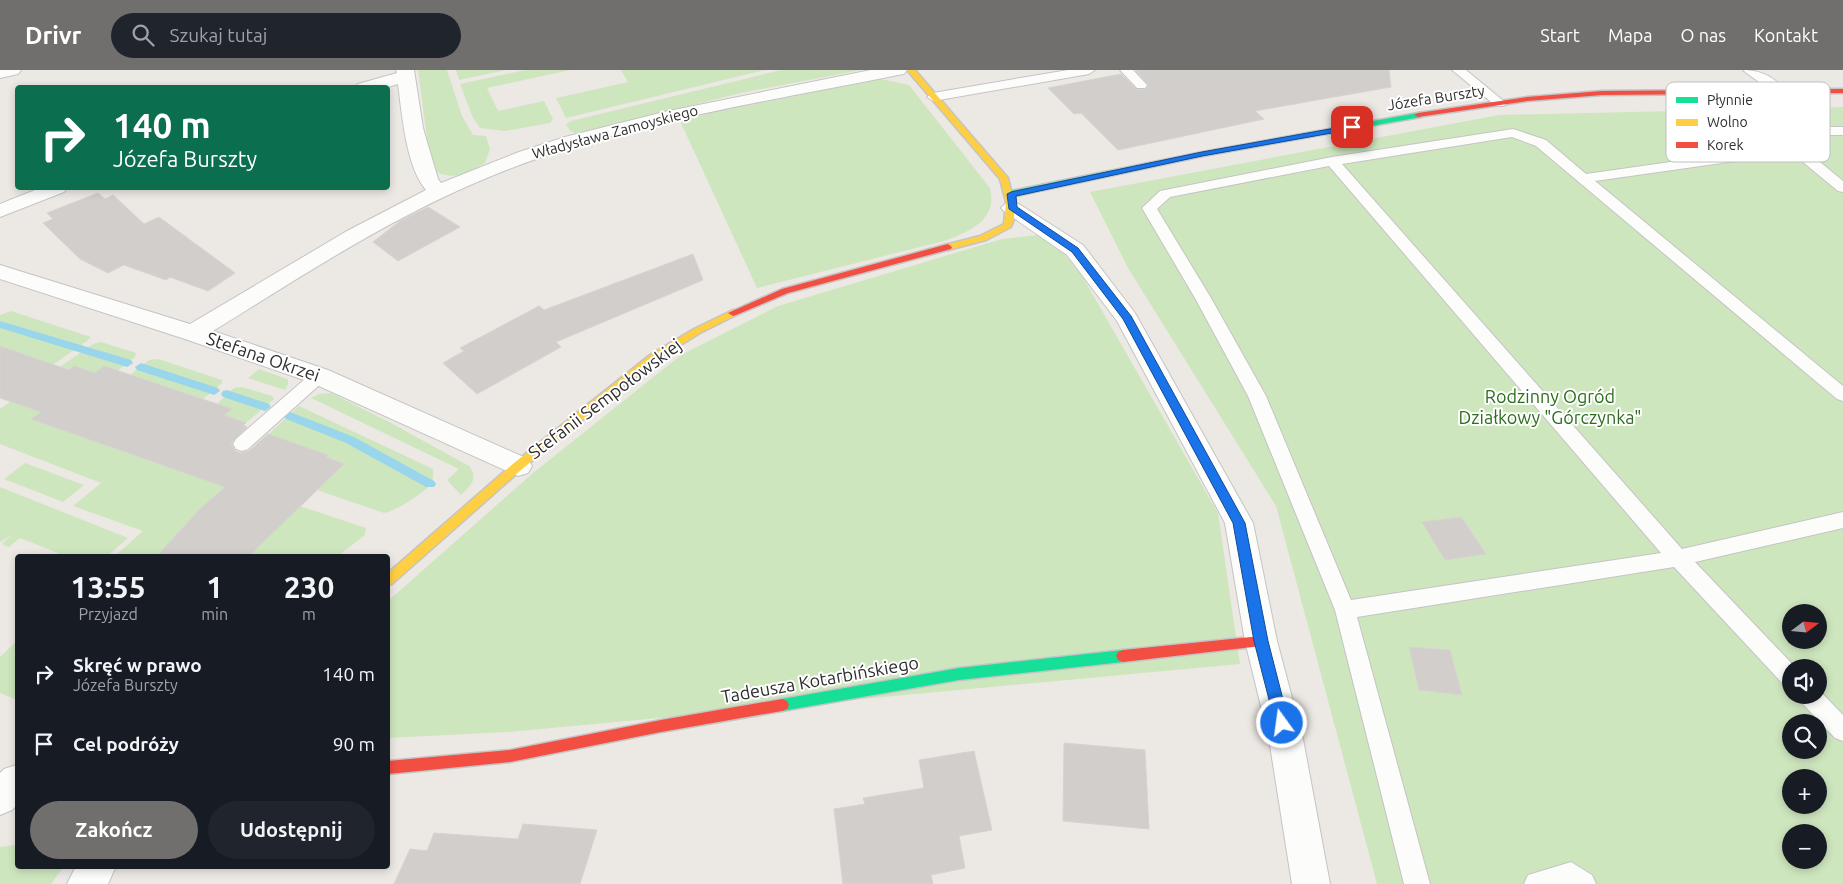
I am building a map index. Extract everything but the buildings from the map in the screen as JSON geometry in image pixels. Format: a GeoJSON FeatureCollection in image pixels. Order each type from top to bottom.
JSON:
{"type":"FeatureCollection","features":[{"type":"Feature","properties":{"kind":"street"},"geometry":{"type":"LineString","coordinates":[[0,73],[12,70]]}},
{"type":"Feature","properties":{"kind":"street","name":"Władysława Zamoyskiego"},"geometry":{"type":"LineString","coordinates":[[193,333],[367,228],[438,192],[525,156],[598,134],[690,112],[898,70]]}},
{"type":"Feature","properties":{"kind":"street"},"geometry":{"type":"LineString","coordinates":[[910,70],[1004,178],[1012,201],[1075,250],[1127,318],[1239,523],[1261,641],[1286,739],[1312,884]]}},
{"type":"Feature","properties":{"kind":"street"},"geometry":{"type":"LineString","coordinates":[[372,85],[405,73],[413,128],[428,180],[438,192]]}},
{"type":"Feature","properties":{"kind":"street","name":"Józefa Burszty"},"geometry":{"type":"LineString","coordinates":[[1830,90],[1843,90]]}},
{"type":"Feature","properties":{"kind":"street","name":"Józefa Burszty"},"geometry":{"type":"LineString","coordinates":[[1012,201],[1202,154],[1407,117],[1500,103],[1602,93],[1666,93]]}},
{"type":"Feature","properties":{"kind":"street"},"geometry":{"type":"LineString","coordinates":[[0,211],[51,190]]}},
{"type":"Feature","properties":{"kind":"street","name":"Stefanii Sempołowskiej"},"geometry":{"type":"LineString","coordinates":[[390,578],[518,466],[654,357],[697,330],[746,306],[785,291],[983,238],[1008,225],[1012,201]]}},
{"type":"Feature","properties":{"kind":"street","name":"Stefana Okrzei"},"geometry":{"type":"LineString","coordinates":[[0,272],[193,333],[319,376],[518,466]]}},
{"type":"Feature","properties":{"kind":"street","name":"Tadeusza Kotarbińskiego"},"geometry":{"type":"LineString","coordinates":[[390,768],[510,756],[661,726],[959,674],[1261,641]]}},
{"type":"Feature","properties":{"kind":"street"},"geometry":{"type":"LineString","coordinates":[[86,884],[96,869]]}},
{"type":"Feature","properties":{"kind":"lane"},"geometry":{"type":"LineString","coordinates":[[933,97],[1088,70]]}},
{"type":"Feature","properties":{"kind":"lane"},"geometry":{"type":"LineString","coordinates":[[1126,70],[1141,85]]}},
{"type":"Feature","properties":{"kind":"lane"},"geometry":{"type":"LineString","coordinates":[[1458,70],[1500,103]]}},
{"type":"Feature","properties":{"kind":"lane"},"geometry":{"type":"LineString","coordinates":[[1749,70],[1769,82]]}},
{"type":"Feature","properties":{"kind":"lane"},"geometry":{"type":"LineString","coordinates":[[1830,131],[1843,130]]}},
{"type":"Feature","properties":{"kind":"lane"},"geometry":{"type":"LineString","coordinates":[[1417,884],[1345,610],[1257,396],[1203,298],[1149,208],[1165,194],[1332,161],[1513,133],[1541,142],[1843,395]]}},
{"type":"Feature","properties":{"kind":"lane"},"geometry":{"type":"LineString","coordinates":[[1332,161],[1678,558],[1782,667]]}},
{"type":"Feature","properties":{"kind":"lane"},"geometry":{"type":"LineString","coordinates":[[1585,178],[1701,162]]}},
{"type":"Feature","properties":{"kind":"lane"},"geometry":{"type":"LineString","coordinates":[[1811,162],[1843,188]]}},
{"type":"Feature","properties":{"kind":"lane"},"geometry":{"type":"LineString","coordinates":[[242,444],[319,376]]}},
{"type":"Feature","properties":{"kind":"lane"},"geometry":{"type":"LineString","coordinates":[[1345,610],[1678,558],[1843,520]]}},
{"type":"Feature","properties":{"kind":"lane"},"geometry":{"type":"LineString","coordinates":[[1818,704],[1843,731]]}},
{"type":"Feature","properties":{"kind":"lane"},"geometry":{"type":"LineString","coordinates":[[1537,884],[1571,875],[1583,884]]}},
{"type":"Feature","properties":{"kind":"green space"},"geometry":{"type":"Polygon","coordinates":[[[418,70],[447,70],[462,116],[473,135],[486,136],[490,149],[485,163],[465,173],[452,176],[431,169],[418,70]]]}},
{"type":"Feature","properties":{"kind":"green space"},"geometry":{"type":"Polygon","coordinates":[[[456,70],[506,70],[459,80],[456,70]]]}},
{"type":"Feature","properties":{"kind":"green space"},"geometry":{"type":"Polygon","coordinates":[[[525,70],[570,70],[487,88],[498,111],[544,101],[553,119],[550,123],[505,131],[480,128],[473,118],[460,84],[525,70]]]}},
{"type":"Feature","properties":{"kind":"green space"},"geometry":{"type":"Polygon","coordinates":[[[621,70],[765,70],[566,118],[556,98],[628,82],[621,70]]]}},
{"type":"Feature","properties":{"kind":"green space"},"geometry":{"type":"Polygon","coordinates":[[[781,70],[861,70],[741,93],[577,134],[570,131],[566,124],[571,121],[781,70]]]}},
{"type":"Feature","properties":{"kind":"green space"},"geometry":{"type":"Polygon","coordinates":[[[881,79],[909,85],[990,188],[990,209],[986,216],[972,229],[944,241],[757,288],[680,121],[881,79]]]}},
{"type":"Feature","properties":{"kind":"green space","name":"Rodzinny Ogród Działkowy \"Górczynka\""},"geometry":{"type":"Polygon","coordinates":[[[1830,107],[1843,107],[1843,884],[1377,884],[1276,506],[1128,268],[1090,192],[1499,115],[1666,111],[1666,162],[1830,162],[1830,107]]]}},
{"type":"Feature","properties":{"kind":"green space"},"geometry":{"type":"Polygon","coordinates":[[[1048,234],[1082,276],[1218,513],[1240,664],[507,732],[390,738],[390,599],[533,473],[681,355],[778,306],[1002,239],[1048,234]]]}},
{"type":"Feature","properties":{"kind":"green space"},"geometry":{"type":"Polygon","coordinates":[[[11,311],[91,337],[41,373],[0,346],[0,315],[11,311]]]}},
{"type":"Feature","properties":{"kind":"green space"},"geometry":{"type":"Polygon","coordinates":[[[101,342],[136,353],[135,357],[117,371],[104,367],[95,373],[74,366],[57,378],[48,375],[93,344],[101,342]]]}},
{"type":"Feature","properties":{"kind":"green space"},"geometry":{"type":"Polygon","coordinates":[[[158,359],[222,380],[222,383],[203,399],[130,375],[149,360],[158,359]]]}},
{"type":"Feature","properties":{"kind":"green space"},"geometry":{"type":"Polygon","coordinates":[[[259,369],[288,380],[285,390],[248,378],[259,369]]]}},
{"type":"Feature","properties":{"kind":"green space"},"geometry":{"type":"Polygon","coordinates":[[[242,387],[272,396],[274,399],[246,423],[224,415],[231,409],[217,404],[234,388],[242,387]]]}},
{"type":"Feature","properties":{"kind":"green space"},"geometry":{"type":"Polygon","coordinates":[[[331,393],[391,423],[469,466],[474,478],[471,485],[461,495],[447,480],[459,469],[311,398],[319,394],[331,393]]]}},
{"type":"Feature","properties":{"kind":"green space"},"geometry":{"type":"Polygon","coordinates":[[[10,402],[41,412],[60,429],[85,438],[95,431],[97,442],[106,435],[107,446],[164,466],[172,458],[233,480],[210,500],[210,511],[201,508],[208,513],[162,554],[117,554],[143,531],[73,506],[101,483],[0,444],[0,409],[10,402]]]}},
{"type":"Feature","properties":{"kind":"green space"},"geometry":{"type":"Polygon","coordinates":[[[299,406],[433,469],[431,483],[408,502],[384,513],[317,490],[344,464],[326,457],[327,455],[256,446],[299,406]]]}},
{"type":"Feature","properties":{"kind":"green space"},"geometry":{"type":"Polygon","coordinates":[[[25,463],[84,485],[63,502],[4,479],[25,463]]]}},
{"type":"Feature","properties":{"kind":"green space"},"geometry":{"type":"Polygon","coordinates":[[[0,487],[128,538],[109,554],[57,554],[20,538],[9,547],[2,544],[12,535],[0,542],[0,487]]]}},
{"type":"Feature","properties":{"kind":"green space"},"geometry":{"type":"Polygon","coordinates":[[[300,506],[366,528],[365,535],[341,554],[251,554],[300,506]]]}},
{"type":"Feature","properties":{"kind":"green space"},"geometry":{"type":"Polygon","coordinates":[[[15,643],[15,699],[0,693],[0,657],[15,643]]]}},
{"type":"Feature","properties":{"kind":"green space"},"geometry":{"type":"Polygon","coordinates":[[[15,846],[15,869],[62,869],[51,884],[0,884],[0,847],[15,846]]]}},
{"type":"Feature","properties":{"kind":"waterway"},"geometry":{"type":"LineString","coordinates":[[0,324],[77,348]]}},
{"type":"Feature","properties":{"kind":"waterway"},"geometry":{"type":"LineString","coordinates":[[84,350],[127,363]]}},
{"type":"Feature","properties":{"kind":"waterway"},"geometry":{"type":"LineString","coordinates":[[141,367],[214,391]]}},
{"type":"Feature","properties":{"kind":"waterway"},"geometry":{"type":"LineString","coordinates":[[227,394],[265,407]]}},
{"type":"Feature","properties":{"kind":"waterway"},"geometry":{"type":"LineString","coordinates":[[290,416],[350,440],[430,484]]}},
{"type":"Feature","properties":{"kind":"traffic: fast"},"geometry":{"type":"LineString","coordinates":[[1011,194],[1203,154],[1418,115]]}},
{"type":"Feature","properties":{"kind":"traffic: fast"},"geometry":{"type":"LineString","coordinates":[[782,705],[959,674],[1123,656]]}},
{"type":"Feature","properties":{"kind":"traffic: slow"},"geometry":{"type":"LineString","coordinates":[[911,70],[1004,178],[1008,190],[1010,207],[1008,225],[983,238],[948,247]]}},
{"type":"Feature","properties":{"kind":"traffic: slow"},"geometry":{"type":"LineString","coordinates":[[390,578],[518,466],[654,357],[697,331],[733,313]]}},
{"type":"Feature","properties":{"kind":"traffic: jam"},"geometry":{"type":"LineString","coordinates":[[1830,91],[1843,91]]}},
{"type":"Feature","properties":{"kind":"traffic: jam"},"geometry":{"type":"LineString","coordinates":[[1418,115],[1527,99],[1602,93],[1666,92]]}},
{"type":"Feature","properties":{"kind":"traffic: jam"},"geometry":{"type":"LineString","coordinates":[[733,313],[785,291],[948,247]]}},
{"type":"Feature","properties":{"kind":"traffic: jam"},"geometry":{"type":"LineString","coordinates":[[1123,656],[1261,641]]}},
{"type":"Feature","properties":{"kind":"traffic: jam"},"geometry":{"type":"LineString","coordinates":[[390,768],[510,756],[661,726],[782,705]]}},
{"type":"Feature","properties":{"kind":"route"},"geometry":{"type":"LineString","coordinates":[[1282,723],[1261,641],[1239,523],[1194,436],[1127,318],[1075,250],[1012,208],[1011,194],[1202,154],[1352,127]]}}]}
